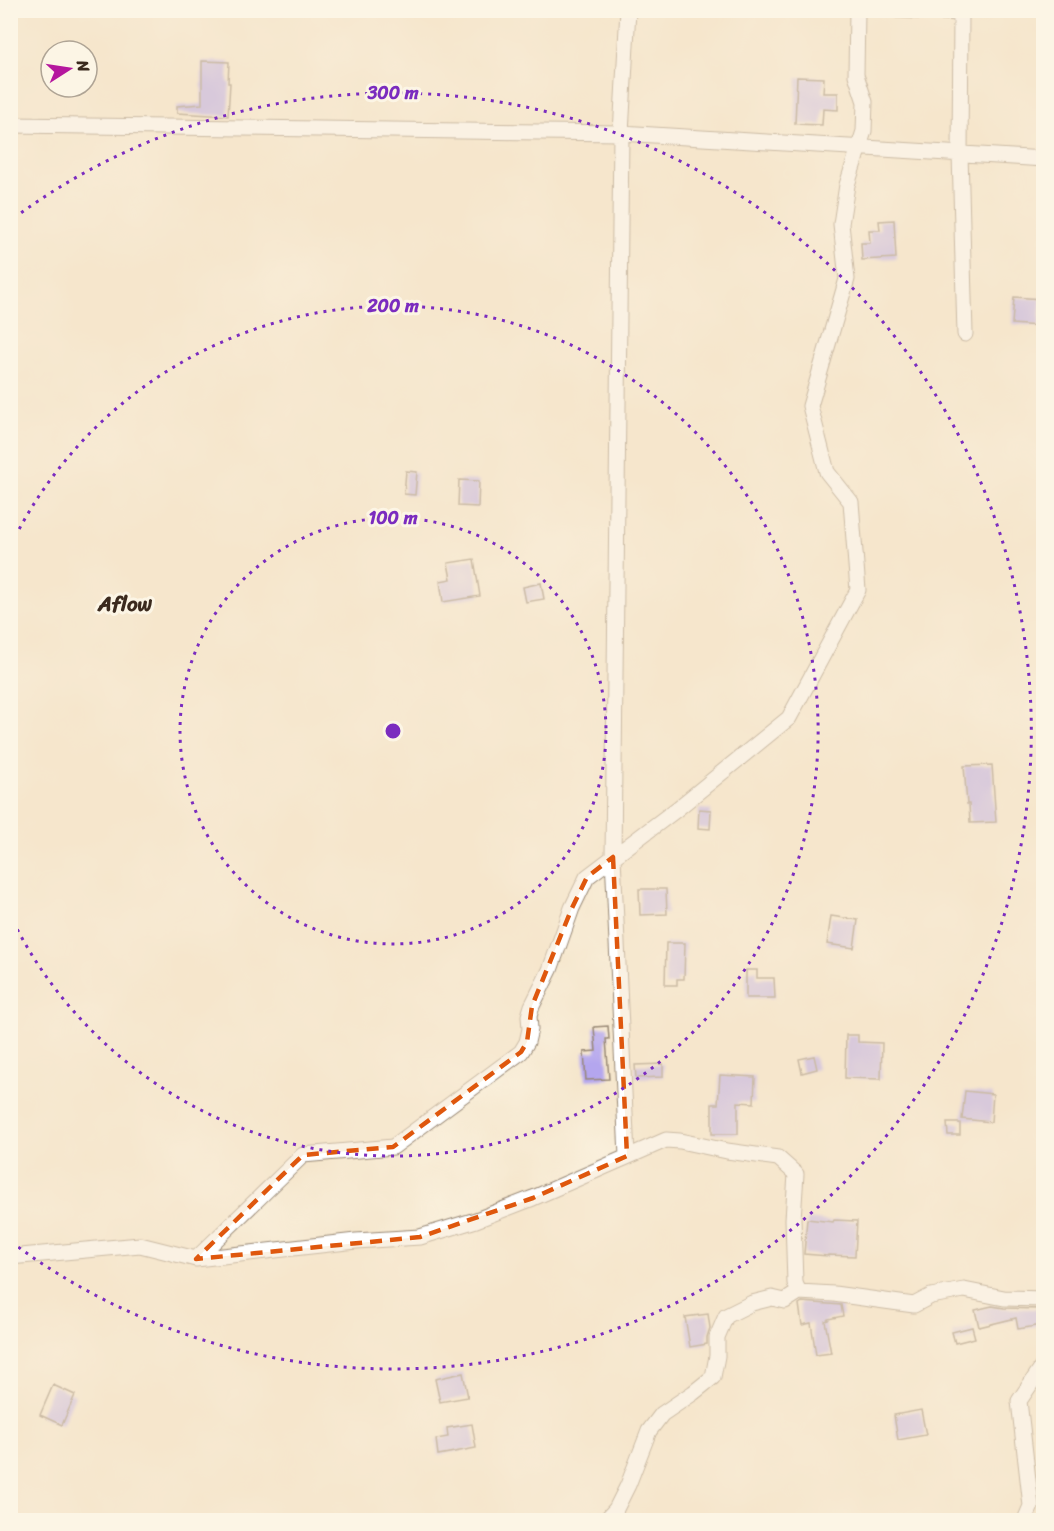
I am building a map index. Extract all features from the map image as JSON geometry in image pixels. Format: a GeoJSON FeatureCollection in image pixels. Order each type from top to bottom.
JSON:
{"type":"FeatureCollection","features":[{"type":"Feature","properties":{"kind":"street"},"geometry":{"type":"LineString","coordinates":[[627,1156],[613,857],[621,133],[628,10]]}},
{"type":"Feature","properties":{"kind":"street"},"geometry":{"type":"LineString","coordinates":[[196,1260],[303,1155],[393,1147],[521,1052],[527,1042],[532,1006],[550,970],[572,908],[587,877],[677,809],[789,718],[858,590],[851,502],[827,472],[810,406],[847,279],[841,224],[847,184],[864,131],[865,102],[856,75],[857,10]]}},
{"type":"Feature","properties":{"kind":"street"},"geometry":{"type":"LineString","coordinates":[[897,10],[961,13],[960,154],[965,334]]}},
{"type":"Feature","properties":{"kind":"street"},"geometry":{"type":"LineString","coordinates":[[10,124],[621,133],[1044,159]]}},
{"type":"Feature","properties":{"kind":"street"},"geometry":{"type":"LineString","coordinates":[[10,1257],[140,1245],[196,1260],[356,1241],[420,1238],[533,1198],[666,1140],[778,1158],[796,1174],[793,1219],[795,1283],[799,1292]]}},
{"type":"Feature","properties":{"kind":"street"},"geometry":{"type":"LineString","coordinates":[[606,1521],[616,1509],[628,1485],[649,1431],[662,1414],[713,1377],[717,1356],[717,1337],[726,1316],[752,1303],[771,1298],[785,1300],[799,1292],[834,1294],[914,1305],[931,1296],[964,1290],[1004,1298],[1044,1299]]}},
{"type":"Feature","properties":{"kind":"street"},"geometry":{"type":"LineString","coordinates":[[1025,1521],[1031,1506],[1019,1401],[1044,1364]]}},
{"type":"Feature","properties":{"kind":"highlighted area"},"geometry":{"type":"Polygon","coordinates":[[[613,857],[627,1156],[533,1198],[420,1237],[196,1259],[303,1155],[393,1147],[521,1052],[527,1042],[532,1006],[572,908],[587,877],[613,857]]]}},
{"type":"Feature","properties":{"kind":"building"},"geometry":{"type":"Polygon","coordinates":[[[202,61],[229,62],[228,116],[177,113],[177,106],[202,104],[202,61]]]}},
{"type":"Feature","properties":{"kind":"building"},"geometry":{"type":"Polygon","coordinates":[[[797,77],[824,78],[823,93],[838,93],[838,110],[823,109],[822,125],[795,124],[797,77]]]}},
{"type":"Feature","properties":{"kind":"building"},"geometry":{"type":"Polygon","coordinates":[[[894,220],[896,258],[862,260],[861,243],[870,243],[869,230],[880,230],[879,221],[894,220]]]}},
{"type":"Feature","properties":{"kind":"building"},"geometry":{"type":"Polygon","coordinates":[[[1014,297],[1041,299],[1039,326],[1012,324],[1014,297]]]}},
{"type":"Feature","properties":{"kind":"building"},"geometry":{"type":"Polygon","coordinates":[[[406,471],[417,472],[415,495],[404,494],[406,471]]]}},
{"type":"Feature","properties":{"kind":"building"},"geometry":{"type":"Polygon","coordinates":[[[459,480],[479,481],[478,507],[458,506],[459,480]]]}},
{"type":"Feature","properties":{"kind":"building"},"geometry":{"type":"Polygon","coordinates":[[[474,559],[480,596],[443,602],[440,581],[451,579],[448,563],[474,559]]]}},
{"type":"Feature","properties":{"kind":"building"},"geometry":{"type":"Polygon","coordinates":[[[541,583],[544,599],[526,602],[523,587],[541,583]]]}},
{"type":"Feature","properties":{"kind":"building"},"geometry":{"type":"Polygon","coordinates":[[[992,765],[996,822],[970,823],[964,766],[992,765]]]}},
{"type":"Feature","properties":{"kind":"building"},"geometry":{"type":"Polygon","coordinates":[[[699,809],[711,810],[710,829],[698,828],[699,809]]]}},
{"type":"Feature","properties":{"kind":"building"},"geometry":{"type":"Polygon","coordinates":[[[639,889],[666,889],[667,914],[640,915],[639,889]]]}},
{"type":"Feature","properties":{"kind":"building"},"geometry":{"type":"Polygon","coordinates":[[[831,916],[858,920],[854,948],[827,944],[831,916]]]}},
{"type":"Feature","properties":{"kind":"building"},"geometry":{"type":"Polygon","coordinates":[[[666,943],[685,943],[684,979],[677,979],[677,985],[665,985],[666,943]]]}},
{"type":"Feature","properties":{"kind":"building"},"geometry":{"type":"Polygon","coordinates":[[[746,970],[757,970],[757,978],[774,978],[775,998],[746,998],[746,970]]]}},
{"type":"Feature","properties":{"kind":"building"},"geometry":{"type":"Polygon","coordinates":[[[608,1026],[609,1039],[606,1039],[609,1079],[586,1080],[584,1052],[596,1051],[594,1027],[608,1026]]]}},
{"type":"Feature","properties":{"kind":"building"},"geometry":{"type":"Polygon","coordinates":[[[846,1035],[858,1035],[858,1042],[882,1043],[881,1079],[845,1078],[846,1035]]]}},
{"type":"Feature","properties":{"kind":"building"},"geometry":{"type":"Polygon","coordinates":[[[814,1056],[817,1069],[802,1073],[799,1059],[814,1056]]]}},
{"type":"Feature","properties":{"kind":"building"},"geometry":{"type":"Polygon","coordinates":[[[663,1064],[663,1077],[636,1078],[635,1065],[663,1064]]]}},
{"type":"Feature","properties":{"kind":"building"},"geometry":{"type":"Polygon","coordinates":[[[720,1075],[755,1077],[754,1103],[738,1102],[738,1134],[712,1134],[712,1104],[718,1104],[720,1075]]]}},
{"type":"Feature","properties":{"kind":"building"},"geometry":{"type":"Polygon","coordinates":[[[965,1091],[993,1094],[991,1122],[962,1119],[965,1091]]]}},
{"type":"Feature","properties":{"kind":"building"},"geometry":{"type":"Polygon","coordinates":[[[947,1123],[960,1123],[960,1135],[948,1135],[947,1123]]]}},
{"type":"Feature","properties":{"kind":"building"},"geometry":{"type":"Polygon","coordinates":[[[807,1219],[833,1222],[834,1220],[857,1221],[855,1256],[804,1254],[807,1219]]]}},
{"type":"Feature","properties":{"kind":"building"},"geometry":{"type":"Polygon","coordinates":[[[802,1302],[841,1305],[843,1316],[825,1321],[831,1353],[816,1355],[811,1323],[802,1325],[799,1304],[802,1302]]]}},
{"type":"Feature","properties":{"kind":"building"},"geometry":{"type":"Polygon","coordinates":[[[992,1306],[1040,1309],[1042,1325],[1018,1329],[1016,1318],[979,1327],[975,1310],[992,1306]]]}},
{"type":"Feature","properties":{"kind":"building"},"geometry":{"type":"Polygon","coordinates":[[[708,1314],[710,1328],[707,1344],[690,1347],[685,1317],[708,1314]]]}},
{"type":"Feature","properties":{"kind":"building"},"geometry":{"type":"Polygon","coordinates":[[[972,1327],[975,1338],[955,1343],[952,1332],[972,1327]]]}},
{"type":"Feature","properties":{"kind":"building"},"geometry":{"type":"Polygon","coordinates":[[[463,1373],[468,1397],[440,1402],[435,1379],[463,1373]]]}},
{"type":"Feature","properties":{"kind":"building"},"geometry":{"type":"Polygon","coordinates":[[[53,1385],[75,1395],[62,1425],[40,1415],[53,1385]]]}},
{"type":"Feature","properties":{"kind":"building"},"geometry":{"type":"Polygon","coordinates":[[[921,1410],[926,1435],[898,1440],[894,1415],[921,1410]]]}},
{"type":"Feature","properties":{"kind":"building"},"geometry":{"type":"Polygon","coordinates":[[[472,1424],[476,1448],[438,1455],[436,1439],[448,1437],[447,1428],[472,1424]]]}},
{"type":"Feature","properties":{"kind":"district","name":"Aflow"},"geometry":{"type":"Point","coordinates":[125,604]}}]}
